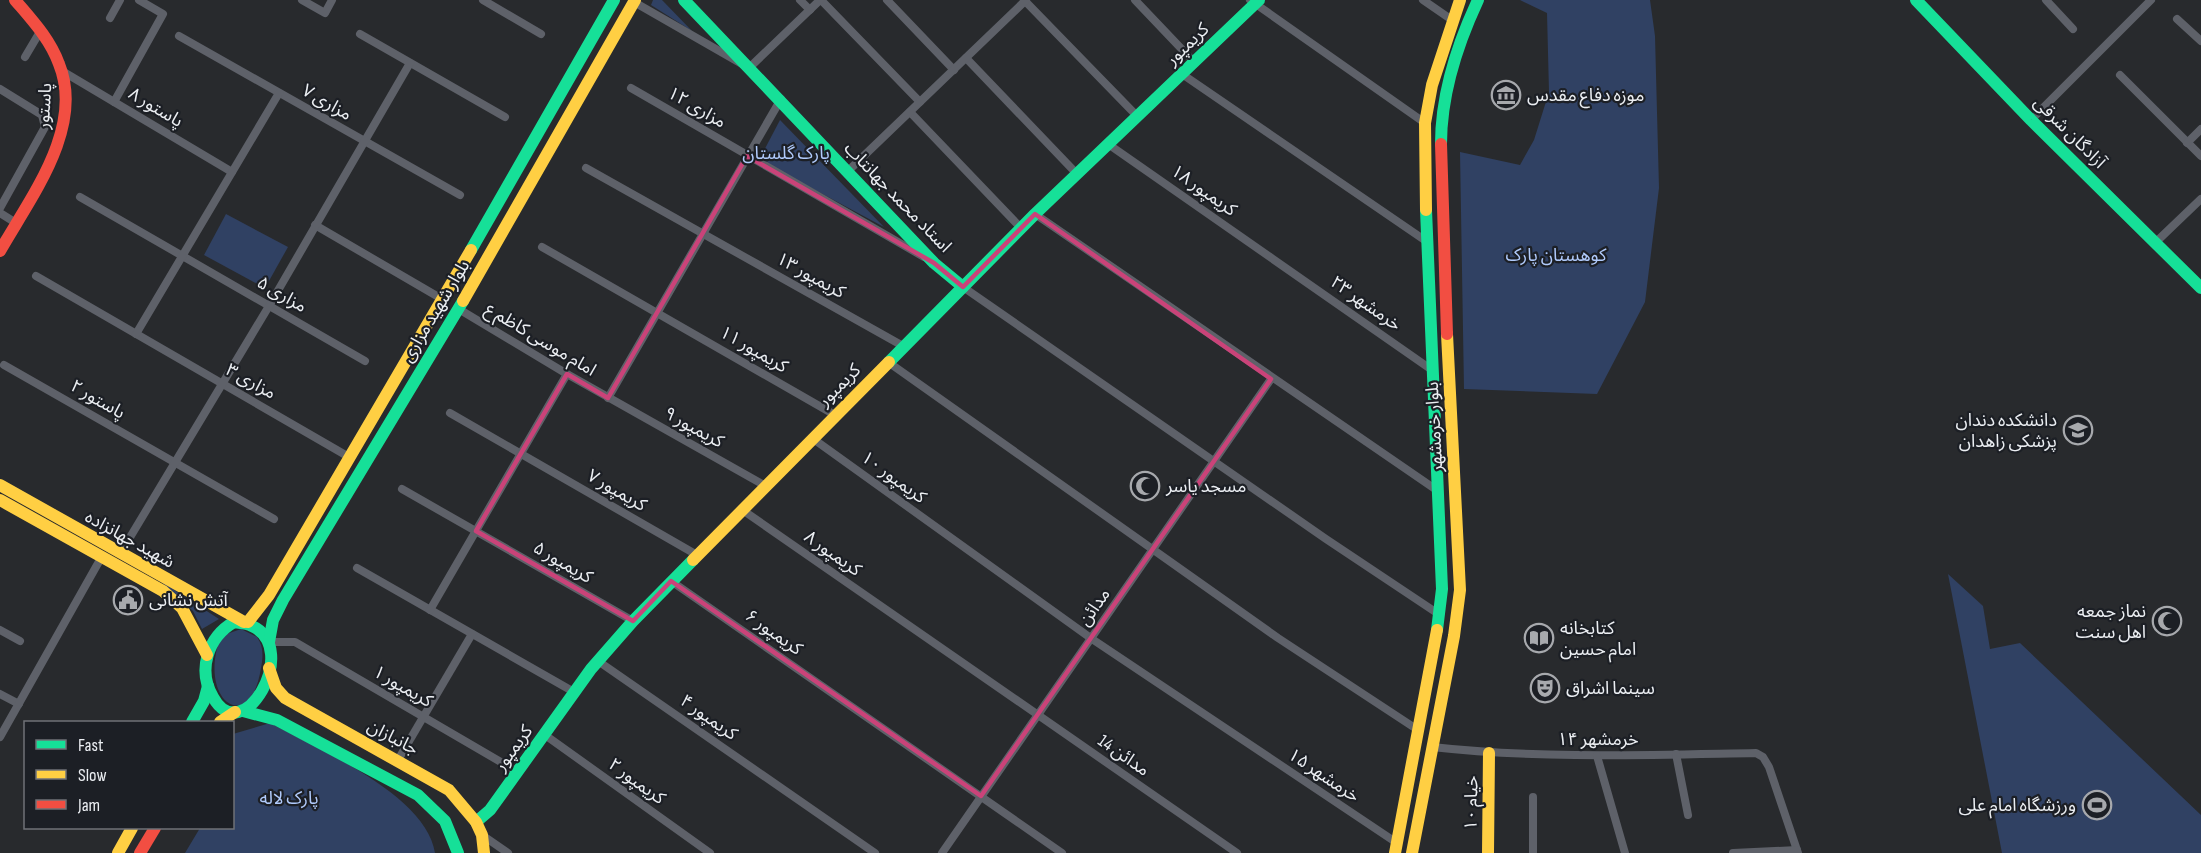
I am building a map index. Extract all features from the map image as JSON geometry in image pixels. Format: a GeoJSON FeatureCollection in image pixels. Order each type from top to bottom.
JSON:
{"type":"FeatureCollection","features":[{"type":"Feature","properties":{"kind":"main road","name":"بلوار شهید مزاری"},"geometry":{"type":"LineString","coordinates":[[246,622],[268,595],[537,138],[614,0]]}},
{"type":"Feature","properties":{"kind":"main road","name":"استاد محمد جهانتاب"},"geometry":{"type":"LineString","coordinates":[[684,0],[781,99],[934,263],[963,287]]}},
{"type":"Feature","properties":{"kind":"main road","name":"بلوار خرمشهر"},"geometry":{"type":"LineString","coordinates":[[1396,848],[1440,615],[1442,589],[1426,241],[1425,123],[1432,84],[1460,0]]}},
{"type":"Feature","properties":{"kind":"main road","name":"بلوار خرمشهر"},"geometry":{"type":"LineString","coordinates":[[1413,853],[1454,636],[1460,590],[1445,300],[1441,115],[1455,58],[1478,0]]}},
{"type":"Feature","properties":{"kind":"main road","name":"آزادگان شرقی"},"geometry":{"type":"LineString","coordinates":[[1916,0],[2031,120],[2201,288]]}},
{"type":"Feature","properties":{"kind":"main road","name":"پاستور"},"geometry":{"type":"LineString","coordinates":[[0,251],[59,144],[65,119],[65,81],[62,71],[41,30],[18,1]]}},
{"type":"Feature","properties":{"kind":"main road","name":"بلوار شهید مزاری"},"geometry":{"type":"LineString","coordinates":[[269,642],[273,620],[283,600],[457,308],[634,1]]}},
{"type":"Feature","properties":{"kind":"main road","name":"کریمپور"},"geometry":{"type":"LineString","coordinates":[[476,822],[490,810],[574,692],[633,621],[764,485],[1035,214],[1254,2]]}},
{"type":"Feature","properties":{"kind":"main road"},"geometry":{"type":"LineString","coordinates":[[442,299],[457,308]]}},
{"type":"Feature","properties":{"kind":"main road"},"geometry":{"type":"LineString","coordinates":[[1429,300],[1445,300]]}},
{"type":"Feature","properties":{"kind":"main road","name":"شهید جهانزاده"},"geometry":{"type":"LineString","coordinates":[[0,485],[117,559],[174,600],[188,617],[207,655]]}},
{"type":"Feature","properties":{"kind":"main road","name":"شهید جهانزاده"},"geometry":{"type":"LineString","coordinates":[[1,503],[101,558],[117,559],[246,622]]}},
{"type":"Feature","properties":{"kind":"main road"},"geometry":{"type":"LineString","coordinates":[[223,721],[239,712],[259,699],[269,668],[269,642],[264,633],[246,622],[225,625],[209,645],[208,685],[212,700],[218,706],[239,712],[278,720],[418,795],[445,821],[458,853]]}},
{"type":"Feature","properties":{"kind":"main road","name":"جانبازان"},"geometry":{"type":"LineString","coordinates":[[269,668],[276,688],[285,698],[449,790],[476,822],[482,835],[484,853]]}},
{"type":"Feature","properties":{"kind":"main road"},"geometry":{"type":"LineString","coordinates":[[193,721],[204,701],[208,685]]}},
{"type":"Feature","properties":{"kind":"main road","name":"خیام ۱۰"},"geometry":{"type":"LineString","coordinates":[[1488,853],[1489,753]]}},
{"type":"Feature","properties":{"kind":"main road"},"geometry":{"type":"LineString","coordinates":[[118,853],[131,829]]}},
{"type":"Feature","properties":{"kind":"main road"},"geometry":{"type":"LineString","coordinates":[[140,853],[153,829]]}},
{"type":"Feature","properties":{"kind":"street"},"geometry":{"type":"LineString","coordinates":[[110,18],[120,0]]}},
{"type":"Feature","properties":{"kind":"street"},"geometry":{"type":"LineString","coordinates":[[114,102],[163,14],[139,0]]}},
{"type":"Feature","properties":{"kind":"street"},"geometry":{"type":"LineString","coordinates":[[302,0],[325,13],[332,0]]}},
{"type":"Feature","properties":{"kind":"street"},"geometry":{"type":"LineString","coordinates":[[483,0],[541,33]]}},
{"type":"Feature","properties":{"kind":"street"},"geometry":{"type":"LineString","coordinates":[[800,0],[810,10]]}},
{"type":"Feature","properties":{"kind":"street"},"geometry":{"type":"LineString","coordinates":[[634,1],[749,68],[820,0],[920,102]]}},
{"type":"Feature","properties":{"kind":"street"},"geometry":{"type":"LineString","coordinates":[[887,0],[954,70]]}},
{"type":"Feature","properties":{"kind":"street"},"geometry":{"type":"LineString","coordinates":[[847,172],[1025,0],[1137,116]]}},
{"type":"Feature","properties":{"kind":"street"},"geometry":{"type":"LineString","coordinates":[[1135,0],[1194,62]]}},
{"type":"Feature","properties":{"kind":"street"},"geometry":{"type":"LineString","coordinates":[[1423,0],[1452,20]]}},
{"type":"Feature","properties":{"kind":"street"},"geometry":{"type":"LineString","coordinates":[[2046,0],[2073,29]]}},
{"type":"Feature","properties":{"kind":"street"},"geometry":{"type":"LineString","coordinates":[[2031,120],[2151,0]]}},
{"type":"Feature","properties":{"kind":"street"},"geometry":{"type":"LineString","coordinates":[[1254,2],[1425,123]]}},
{"type":"Feature","properties":{"kind":"street"},"geometry":{"type":"LineString","coordinates":[[2177,19],[2201,41]]}},
{"type":"Feature","properties":{"kind":"street"},"geometry":{"type":"LineString","coordinates":[[25,57],[41,30]]}},
{"type":"Feature","properties":{"kind":"street"},"geometry":{"type":"LineString","coordinates":[[360,34],[505,117]]}},
{"type":"Feature","properties":{"kind":"street","name":"مزاری ۷"},"geometry":{"type":"LineString","coordinates":[[179,36],[460,195]]}},
{"type":"Feature","properties":{"kind":"street"},"geometry":{"type":"LineString","coordinates":[[966,58],[1077,174]]}},
{"type":"Feature","properties":{"kind":"street"},"geometry":{"type":"LineString","coordinates":[[117,559],[269,306],[410,63]]}},
{"type":"Feature","properties":{"kind":"street","name":"پاستور ۸"},"geometry":{"type":"LineString","coordinates":[[62,71],[232,172]]}},
{"type":"Feature","properties":{"kind":"street"},"geometry":{"type":"LineString","coordinates":[[1182,74],[1426,241]]}},
{"type":"Feature","properties":{"kind":"street"},"geometry":{"type":"LineString","coordinates":[[2120,75],[2201,156]]}},
{"type":"Feature","properties":{"kind":"street","name":"مزاری ۱۲"},"geometry":{"type":"LineString","coordinates":[[631,88],[934,263]]}},
{"type":"Feature","properties":{"kind":"street"},"geometry":{"type":"LineString","coordinates":[[0,89],[42,115],[45,127],[0,208]]}},
{"type":"Feature","properties":{"kind":"street"},"geometry":{"type":"LineString","coordinates":[[136,334],[279,93]]}},
{"type":"Feature","properties":{"kind":"street"},"geometry":{"type":"LineString","coordinates":[[608,398],[781,99]]}},
{"type":"Feature","properties":{"kind":"street"},"geometry":{"type":"LineString","coordinates":[[910,112],[1021,228]]}},
{"type":"Feature","properties":{"kind":"street"},"geometry":{"type":"LineString","coordinates":[[2187,142],[2201,129]]}},
{"type":"Feature","properties":{"kind":"street","name":"کریمپور ۱۸"},"geometry":{"type":"LineString","coordinates":[[1108,144],[1280,264]]}},
{"type":"Feature","properties":{"kind":"street","name":"کریمپور ۱۳"},"geometry":{"type":"LineString","coordinates":[[586,168],[903,346]]}},
{"type":"Feature","properties":{"kind":"street","name":"مزاری ۵"},"geometry":{"type":"LineString","coordinates":[[80,197],[365,361]]}},
{"type":"Feature","properties":{"kind":"street"},"geometry":{"type":"LineString","coordinates":[[2156,242],[2201,199]]}},
{"type":"Feature","properties":{"kind":"street"},"geometry":{"type":"LineString","coordinates":[[0,213],[16,222]]}},
{"type":"Feature","properties":{"kind":"street"},"geometry":{"type":"LineString","coordinates":[[1035,214],[1271,379],[1437,491]]}},
{"type":"Feature","properties":{"kind":"street"},"geometry":{"type":"LineString","coordinates":[[315,225],[442,299]]}},
{"type":"Feature","properties":{"kind":"street","name":"کریمپور ۱۱"},"geometry":{"type":"LineString","coordinates":[[542,247],[835,414]]}},
{"type":"Feature","properties":{"kind":"street","name":"خرمشهر ۲۳"},"geometry":{"type":"LineString","coordinates":[[1280,264],[1432,370]]}},
{"type":"Feature","properties":{"kind":"street","name":"مزاری ۳"},"geometry":{"type":"LineString","coordinates":[[36,276],[349,457]]}},
{"type":"Feature","properties":{"kind":"street"},"geometry":{"type":"LineString","coordinates":[[963,287],[1215,460],[1326,540],[1440,615]]}},
{"type":"Feature","properties":{"kind":"street","name":"امام موسی کاظم ع"},"geometry":{"type":"LineString","coordinates":[[457,308],[608,398]]}},
{"type":"Feature","properties":{"kind":"street"},"geometry":{"type":"LineString","coordinates":[[888,362],[1030,460],[1278,638],[1418,730]]}},
{"type":"Feature","properties":{"kind":"street","name":"پاستور ۲"},"geometry":{"type":"LineString","coordinates":[[4,365],[274,519]]}},
{"type":"Feature","properties":{"kind":"street"},"geometry":{"type":"LineString","coordinates":[[430,610],[567,374]]}},
{"type":"Feature","properties":{"kind":"street","name":"مدائن"},"geometry":{"type":"LineString","coordinates":[[942,853],[1271,379]]}},
{"type":"Feature","properties":{"kind":"street","name":"کریمپور ۹"},"geometry":{"type":"LineString","coordinates":[[608,398],[764,485]]}},
{"type":"Feature","properties":{"kind":"street","name":"کریمپور ۷"},"geometry":{"type":"LineString","coordinates":[[450,413],[697,555]]}},
{"type":"Feature","properties":{"kind":"street","name":"کریمپور ۱۰"},"geometry":{"type":"LineString","coordinates":[[812,438],[1092,639]]}},
{"type":"Feature","properties":{"kind":"street","name":"کریمپور ۵"},"geometry":{"type":"LineString","coordinates":[[402,489],[633,621]]}},
{"type":"Feature","properties":{"kind":"street","name":"کریمپور ۸"},"geometry":{"type":"LineString","coordinates":[[741,509],[1038,715]]}},
{"type":"Feature","properties":{"kind":"street"},"geometry":{"type":"LineString","coordinates":[[0,737],[101,558]]}},
{"type":"Feature","properties":{"kind":"street"},"geometry":{"type":"LineString","coordinates":[[357,568],[574,692]]}},
{"type":"Feature","properties":{"kind":"street","name":"کریمپور ۶"},"geometry":{"type":"LineString","coordinates":[[672,581],[1062,853]]}},
{"type":"Feature","properties":{"kind":"street"},"geometry":{"type":"LineString","coordinates":[[0,630],[20,641]]}},
{"type":"Feature","properties":{"kind":"street"},"geometry":{"type":"LineString","coordinates":[[399,760],[472,634]]}},
{"type":"Feature","properties":{"kind":"street","name":"خرمشهر ۱۵"},"geometry":{"type":"LineString","coordinates":[[1092,639],[1396,848]]}},
{"type":"Feature","properties":{"kind":"street","name":"کریمپور ۱"},"geometry":{"type":"LineString","coordinates":[[269,642],[295,642],[518,772]]}},
{"type":"Feature","properties":{"kind":"street","name":"کریمپور ۴"},"geometry":{"type":"LineString","coordinates":[[598,661],[875,853]]}},
{"type":"Feature","properties":{"kind":"street"},"geometry":{"type":"LineString","coordinates":[[0,694],[19,704]]}},
{"type":"Feature","properties":{"kind":"street","name":"مدائن 14"},"geometry":{"type":"LineString","coordinates":[[1038,715],[1237,853]]}},
{"type":"Feature","properties":{"kind":"street","name":"کریمپور ۲"},"geometry":{"type":"LineString","coordinates":[[545,735],[710,853]]}},
{"type":"Feature","properties":{"kind":"street","name":"خرمشهر ۱۴"},"geometry":{"type":"LineString","coordinates":[[1432,747],[1489,753],[1598,756],[1756,753],[1763,757],[1798,851]]}},
{"type":"Feature","properties":{"kind":"street"},"geometry":{"type":"LineString","coordinates":[[1676,754],[1688,815]]}},
{"type":"Feature","properties":{"kind":"street"},"geometry":{"type":"LineString","coordinates":[[1598,756],[1625,853]]}},
{"type":"Feature","properties":{"kind":"street"},"geometry":{"type":"LineString","coordinates":[[1533,797],[1533,853]]}},
{"type":"Feature","properties":{"kind":"street"},"geometry":{"type":"LineString","coordinates":[[482,835],[508,853]]}},
{"type":"Feature","properties":{"kind":"street"},"geometry":{"type":"LineString","coordinates":[[1733,853],[1798,851]]}},
{"type":"Feature","properties":{"kind":"highlighted area"},"geometry":{"type":"Polygon","coordinates":[[[747,156],[934,263],[963,287],[1035,214],[1271,379],[981,796],[671,581],[633,621],[476,531],[567,374],[608,398],[747,156]]]}},
{"type":"Feature","properties":{"kind":"green space"},"geometry":{"type":"Polygon","coordinates":[[[653,0],[662,0],[692,31],[651,5],[653,0]]]}},
{"type":"Feature","properties":{"kind":"green space","name":"کوهستان پارک"},"geometry":{"type":"Polygon","coordinates":[[[1520,0],[1650,0],[1655,36],[1659,188],[1645,302],[1597,394],[1464,389],[1460,152],[1520,165],[1534,140],[1549,92],[1547,13],[1520,0]]]}},
{"type":"Feature","properties":{"kind":"green space","name":"پارک گلستان"},"geometry":{"type":"Polygon","coordinates":[[[780,120],[884,227],[759,160],[780,120]]]}},
{"type":"Feature","properties":{"kind":"green space"},"geometry":{"type":"Polygon","coordinates":[[[226,214],[288,247],[265,288],[204,255],[226,214]]]}},
{"type":"Feature","properties":{"kind":"green space"},"geometry":{"type":"Polygon","coordinates":[[[1948,574],[1983,606],[1990,649],[2020,643],[2201,815],[2201,853],[2002,853],[1948,574]]]}},
{"type":"Feature","properties":{"kind":"green space"},"geometry":{"type":"Polygon","coordinates":[[[159,580],[219,619],[202,629],[193,611],[159,580]]]}},
{"type":"Feature","properties":{"kind":"green space"},"geometry":{"type":"Polygon","coordinates":[[[241,629],[257,637],[262,648],[262,656],[255,689],[247,702],[237,706],[228,702],[220,693],[215,678],[215,659],[221,636],[241,629]]]}},
{"type":"Feature","properties":{"kind":"green space","name":"پارک لاله"},"geometry":{"type":"Polygon","coordinates":[[[270,723],[367,776],[412,812],[428,832],[435,853],[185,853],[199,829],[234,829],[234,734],[270,723]]]}},
{"type":"Feature","properties":{"kind":"traffic: fast"},"geometry":{"type":"LineString","coordinates":[[471,250],[614,0]]}},
{"type":"Feature","properties":{"kind":"traffic: fast"},"geometry":{"type":"LineString","coordinates":[[684,0],[934,263],[963,287]]}},
{"type":"Feature","properties":{"kind":"traffic: fast"},"geometry":{"type":"LineString","coordinates":[[889,362],[1035,214],[1259,0]]}},
{"type":"Feature","properties":{"kind":"traffic: fast"},"geometry":{"type":"LineString","coordinates":[[1441,144],[1447,88],[1463,34],[1478,0]]}},
{"type":"Feature","properties":{"kind":"traffic: fast"},"geometry":{"type":"LineString","coordinates":[[1916,0],[2031,120],[2201,288]]}},
{"type":"Feature","properties":{"kind":"traffic: fast"},"geometry":{"type":"LineString","coordinates":[[1426,210],[1442,589],[1437,630]]}},
{"type":"Feature","properties":{"kind":"traffic: fast"},"geometry":{"type":"LineString","coordinates":[[269,642],[273,620],[283,600],[463,301]]}},
{"type":"Feature","properties":{"kind":"traffic: fast"},"geometry":{"type":"LineString","coordinates":[[476,822],[490,810],[591,669],[633,621],[693,560]]}},
{"type":"Feature","properties":{"kind":"traffic: fast"},"geometry":{"type":"LineString","coordinates":[[234,622],[252,626],[266,638],[271,654],[269,673],[262,690],[251,704],[238,712],[225,710],[213,697],[206,676],[206,665],[212,645],[225,628],[234,622]]}},
{"type":"Feature","properties":{"kind":"traffic: fast"},"geometry":{"type":"LineString","coordinates":[[193,721],[204,701],[208,686]]}},
{"type":"Feature","properties":{"kind":"traffic: fast"},"geometry":{"type":"LineString","coordinates":[[243,711],[277,720],[418,795],[445,821],[458,853]]}},
{"type":"Feature","properties":{"kind":"traffic: slow"},"geometry":{"type":"LineString","coordinates":[[463,301],[635,0]]}},
{"type":"Feature","properties":{"kind":"traffic: slow"},"geometry":{"type":"LineString","coordinates":[[1426,210],[1425,123],[1432,85],[1460,0]]}},
{"type":"Feature","properties":{"kind":"traffic: slow"},"geometry":{"type":"LineString","coordinates":[[248,622],[269,595],[471,250]]}},
{"type":"Feature","properties":{"kind":"traffic: slow"},"geometry":{"type":"LineString","coordinates":[[1412,853],[1454,636],[1460,590],[1447,334]]}},
{"type":"Feature","properties":{"kind":"traffic: slow"},"geometry":{"type":"LineString","coordinates":[[693,560],[889,362]]}},
{"type":"Feature","properties":{"kind":"traffic: slow"},"geometry":{"type":"LineString","coordinates":[[0,485],[244,622]]}},
{"type":"Feature","properties":{"kind":"traffic: slow"},"geometry":{"type":"LineString","coordinates":[[0,500],[163,591],[182,608],[207,655]]}},
{"type":"Feature","properties":{"kind":"traffic: slow"},"geometry":{"type":"LineString","coordinates":[[1395,853],[1437,630]]}},
{"type":"Feature","properties":{"kind":"traffic: slow"},"geometry":{"type":"LineString","coordinates":[[269,668],[276,688],[285,698],[449,790],[476,822],[482,835],[484,853]]}},
{"type":"Feature","properties":{"kind":"traffic: slow"},"geometry":{"type":"LineString","coordinates":[[222,721],[235,712]]}},
{"type":"Feature","properties":{"kind":"traffic: slow"},"geometry":{"type":"LineString","coordinates":[[1488,853],[1489,753]]}},
{"type":"Feature","properties":{"kind":"traffic: slow"},"geometry":{"type":"LineString","coordinates":[[118,853],[131,829]]}},
{"type":"Feature","properties":{"kind":"traffic: jam"},"geometry":{"type":"LineString","coordinates":[[0,251],[50,162],[60,137],[65,113],[65,88],[59,64],[51,46],[15,0]]}},
{"type":"Feature","properties":{"kind":"traffic: jam"},"geometry":{"type":"LineString","coordinates":[[1441,144],[1447,334]]}},
{"type":"Feature","properties":{"kind":"traffic: jam"},"geometry":{"type":"LineString","coordinates":[[140,853],[154,829]]}},
{"type":"Feature","properties":{"kind":"place","name":"موزه دفاع مقدس"},"geometry":{"type":"Point","coordinates":[1506,95]}},
{"type":"Feature","properties":{"kind":"place","name":"دانشکده دندان پزشکی زاهدان"},"geometry":{"type":"Point","coordinates":[2078,430]}},
{"type":"Feature","properties":{"kind":"place","name":"مسجد یاسر"},"geometry":{"type":"Point","coordinates":[1145,486]}},
{"type":"Feature","properties":{"kind":"place","name":"آتش نشانی"},"geometry":{"type":"Point","coordinates":[128,600]}},
{"type":"Feature","properties":{"kind":"place","name":"نماز جمعه اهل سنت"},"geometry":{"type":"Point","coordinates":[2167,621]}},
{"type":"Feature","properties":{"kind":"place","name":"کتابخانه امام حسین"},"geometry":{"type":"Point","coordinates":[1539,638]}},
{"type":"Feature","properties":{"kind":"place","name":"سینما اشراق"},"geometry":{"type":"Point","coordinates":[1545,688]}},
{"type":"Feature","properties":{"kind":"place","name":"ورزشگاه امام علی"},"geometry":{"type":"Point","coordinates":[2097,805]}}]}
